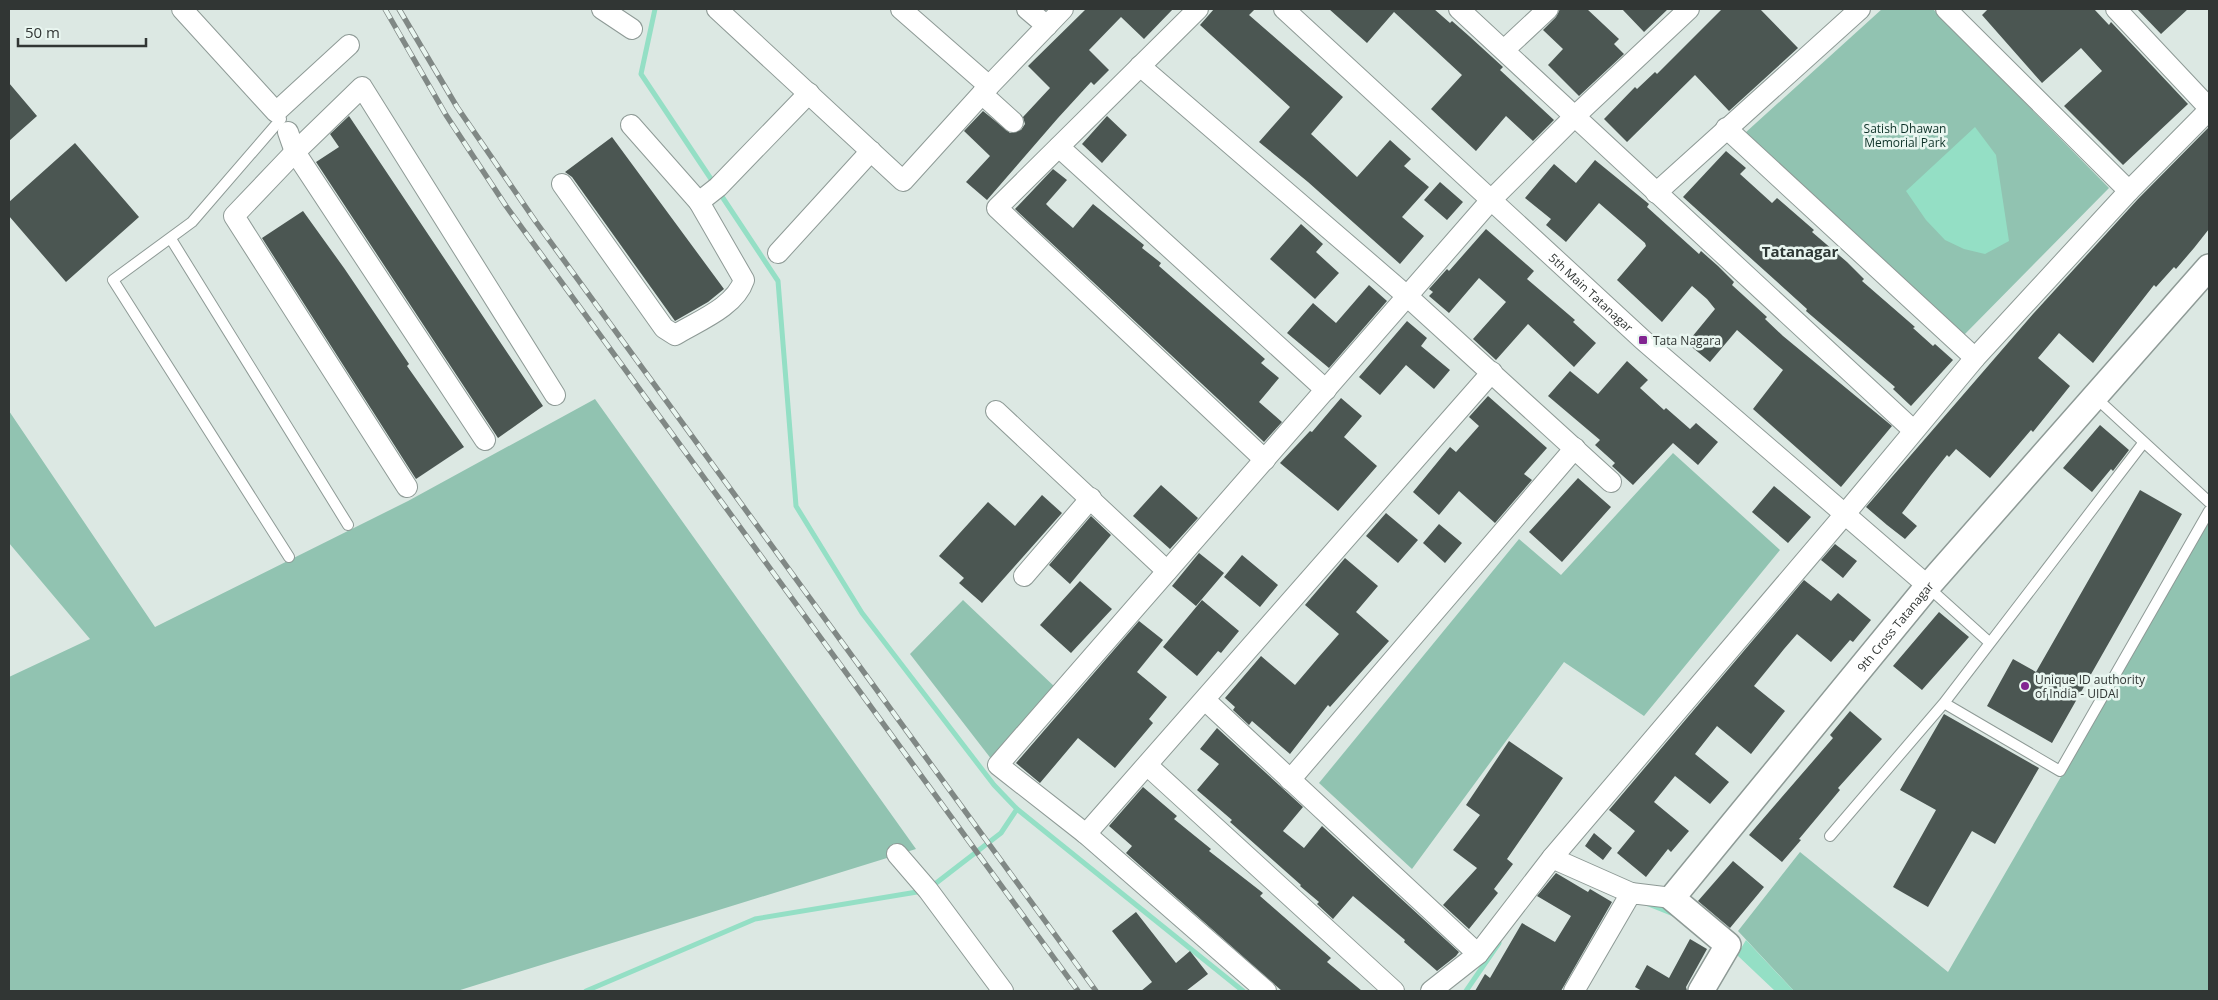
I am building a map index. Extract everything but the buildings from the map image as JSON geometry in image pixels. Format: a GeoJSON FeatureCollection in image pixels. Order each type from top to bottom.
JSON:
{"type":"FeatureCollection","features":[{"type":"Feature","properties":{"kind":"street"},"geometry":{"type":"LineString","coordinates":[[182,9],[282,121],[295,152],[485,440]]}},
{"type":"Feature","properties":{"kind":"street"},"geometry":{"type":"LineString","coordinates":[[602,9],[632,29]]}},
{"type":"Feature","properties":{"kind":"street"},"geometry":{"type":"LineString","coordinates":[[716,9],[903,181],[985,90],[1063,9]]}},
{"type":"Feature","properties":{"kind":"street"},"geometry":{"type":"LineString","coordinates":[[901,9],[985,90],[1013,122]]}},
{"type":"Feature","properties":{"kind":"street"},"geometry":{"type":"LineString","coordinates":[[1027,9],[1047,26]]}},
{"type":"Feature","properties":{"kind":"street"},"geometry":{"type":"LineString","coordinates":[[1198,9],[997,208],[1265,460]]}},
{"type":"Feature","properties":{"kind":"street","name":"5th Main Tatanagar"},"geometry":{"type":"LineString","coordinates":[[1284,9],[1643,340],[1928,586]]}},
{"type":"Feature","properties":{"kind":"street"},"geometry":{"type":"LineString","coordinates":[[1459,9],[1913,430]]}},
{"type":"Feature","properties":{"kind":"street"},"geometry":{"type":"LineString","coordinates":[[1504,50],[1548,9]]}},
{"type":"Feature","properties":{"kind":"street"},"geometry":{"type":"LineString","coordinates":[[1266,991],[1086,834],[998,766],[1491,200],[1574,117],[1689,9]]}},
{"type":"Feature","properties":{"kind":"street"},"geometry":{"type":"LineString","coordinates":[[1656,193],[1860,9]]}},
{"type":"Feature","properties":{"kind":"street"},"geometry":{"type":"LineString","coordinates":[[1946,9],[2129,191]]}},
{"type":"Feature","properties":{"kind":"street"},"geometry":{"type":"LineString","coordinates":[[1431,991],[1478,954],[1552,858],[1845,514],[1913,430],[1975,358],[2129,191],[2209,109],[2116,9]]}},
{"type":"Feature","properties":{"kind":"street"},"geometry":{"type":"LineString","coordinates":[[282,121],[349,45]]}},
{"type":"Feature","properties":{"kind":"street"},"geometry":{"type":"LineString","coordinates":[[1140,66],[1407,296],[1611,482]]}},
{"type":"Feature","properties":{"kind":"street"},"geometry":{"type":"LineString","coordinates":[[407,487],[234,216],[295,152],[362,87],[555,395]]}},
{"type":"Feature","properties":{"kind":"street"},"geometry":{"type":"LineString","coordinates":[[710,193],[809,93]]}},
{"type":"Feature","properties":{"kind":"street"},"geometry":{"type":"LineString","coordinates":[[562,184],[664,328],[675,335],[731,301],[741,290],[744,280],[710,193],[631,125]]}},
{"type":"Feature","properties":{"kind":"street"},"geometry":{"type":"LineString","coordinates":[[1726,128],[1975,358]]}},
{"type":"Feature","properties":{"kind":"street"},"geometry":{"type":"LineString","coordinates":[[1059,147],[1326,390]]}},
{"type":"Feature","properties":{"kind":"street"},"geometry":{"type":"LineString","coordinates":[[778,253],[871,151]]}},
{"type":"Feature","properties":{"kind":"street","name":"9th Cross Tatanagar"},"geometry":{"type":"LineString","coordinates":[[1672,898],[1928,586],[2209,267]]}},
{"type":"Feature","properties":{"kind":"street"},"geometry":{"type":"LineString","coordinates":[[1086,834],[1148,766],[1492,372]]}},
{"type":"Feature","properties":{"kind":"street"},"geometry":{"type":"LineString","coordinates":[[996,411],[1167,571]]}},
{"type":"Feature","properties":{"kind":"street"},"geometry":{"type":"LineString","coordinates":[[1290,780],[1575,448]]}},
{"type":"Feature","properties":{"kind":"street"},"geometry":{"type":"LineString","coordinates":[[1024,576],[1091,498]]}},
{"type":"Feature","properties":{"kind":"street"},"geometry":{"type":"LineString","coordinates":[[1205,700],[1478,954]]}},
{"type":"Feature","properties":{"kind":"street"},"geometry":{"type":"LineString","coordinates":[[1148,766],[1394,991]]}},
{"type":"Feature","properties":{"kind":"street"},"geometry":{"type":"LineString","coordinates":[[897,854],[928,890],[1003,991]]}},
{"type":"Feature","properties":{"kind":"street"},"geometry":{"type":"LineString","coordinates":[[1552,858],[1632,893],[1672,898],[1728,946],[1701,991]]}},
{"type":"Feature","properties":{"kind":"street"},"geometry":{"type":"LineString","coordinates":[[1574,991],[1632,893]]}},
{"type":"Feature","properties":{"kind":"lane"},"geometry":{"type":"LineString","coordinates":[[282,121],[192,222],[113,280],[289,557]]}},
{"type":"Feature","properties":{"kind":"lane"},"geometry":{"type":"LineString","coordinates":[[171,239],[348,525]]}},
{"type":"Feature","properties":{"kind":"lane"},"geometry":{"type":"LineString","coordinates":[[2095,397],[2209,502]]}},
{"type":"Feature","properties":{"kind":"lane"},"geometry":{"type":"LineString","coordinates":[[1830,836],[1944,703],[2144,442]]}},
{"type":"Feature","properties":{"kind":"lane"},"geometry":{"type":"LineString","coordinates":[[1944,703],[2060,771],[2209,511]]}},
{"type":"Feature","properties":{"kind":"lane"},"geometry":{"type":"LineString","coordinates":[[1928,586],[1990,643]]}},
{"type":"Feature","properties":{"kind":"green space","name":"Satish Dhawan Memorial Park"},"geometry":{"type":"Polygon","coordinates":[[[1882,9],[1933,9],[2109,188],[1963,336],[1745,133],[1882,9]]]}},
{"type":"Feature","properties":{"kind":"green space"},"geometry":{"type":"Polygon","coordinates":[[[595,399],[916,849],[457,991],[9,991],[9,677],[90,639],[9,543],[9,411],[155,627],[408,501],[595,399]]]}},
{"type":"Feature","properties":{"kind":"green space"},"geometry":{"type":"Polygon","coordinates":[[[1673,453],[1780,550],[1644,716],[1564,662],[1412,869],[1319,783],[1519,539],[1561,575],[1673,453]]]}},
{"type":"Feature","properties":{"kind":"green space"},"geometry":{"type":"Polygon","coordinates":[[[2209,521],[2209,991],[1794,991],[1738,931],[1800,852],[1948,972],[2209,521]]]}},
{"type":"Feature","properties":{"kind":"green space"},"geometry":{"type":"Polygon","coordinates":[[[963,600],[1056,688],[992,760],[910,654],[963,600]]]}},
{"type":"Feature","properties":{"kind":"shaded area"},"geometry":{"type":"Polygon","coordinates":[[[1975,127],[1996,155],[2009,241],[1985,254],[1964,249],[1945,240],[1926,220],[1906,191],[1975,127]]]}},
{"type":"Feature","properties":{"kind":"shaded area"},"geometry":{"type":"Polygon","coordinates":[[[1746,940],[1794,991],[1775,991],[1737,955],[1746,940]]]}},
{"type":"Feature","properties":{"kind":"waterway"},"geometry":{"type":"LineString","coordinates":[[655,9],[641,74],[715,185]]}},
{"type":"Feature","properties":{"kind":"waterway"},"geometry":{"type":"LineString","coordinates":[[719,192],[778,281],[796,506],[862,613],[994,785],[1017,809],[1243,991]]}},
{"type":"Feature","properties":{"kind":"waterway"},"geometry":{"type":"LineString","coordinates":[[931,887],[1001,833],[1017,809]]}},
{"type":"Feature","properties":{"kind":"waterway"},"geometry":{"type":"LineString","coordinates":[[586,991],[755,919],[923,891]]}},
{"type":"Feature","properties":{"kind":"waterway"},"geometry":{"type":"LineString","coordinates":[[1646,903],[1676,915]]}},
{"type":"Feature","properties":{"kind":"waterway"},"geometry":{"type":"LineString","coordinates":[[1466,991],[1499,943]]}},
{"type":"Feature","properties":{"kind":"railway"},"geometry":{"type":"LineString","coordinates":[[385,9],[446,115],[506,206],[1078,991]]}},
{"type":"Feature","properties":{"kind":"railway"},"geometry":{"type":"LineString","coordinates":[[399,9],[457,107],[536,222],[1096,991]]}},
{"type":"Feature","properties":{"kind":"place","name":"Tata Nagara"},"geometry":{"type":"Point","coordinates":[1643,340]}},
{"type":"Feature","properties":{"kind":"place","name":"Unique ID authority of India - UIDAI"},"geometry":{"type":"Point","coordinates":[2025,686]}},
{"type":"Feature","properties":{"kind":"district","name":"Tatanagar"},"geometry":{"type":"Point","coordinates":[1800,251]}}]}
